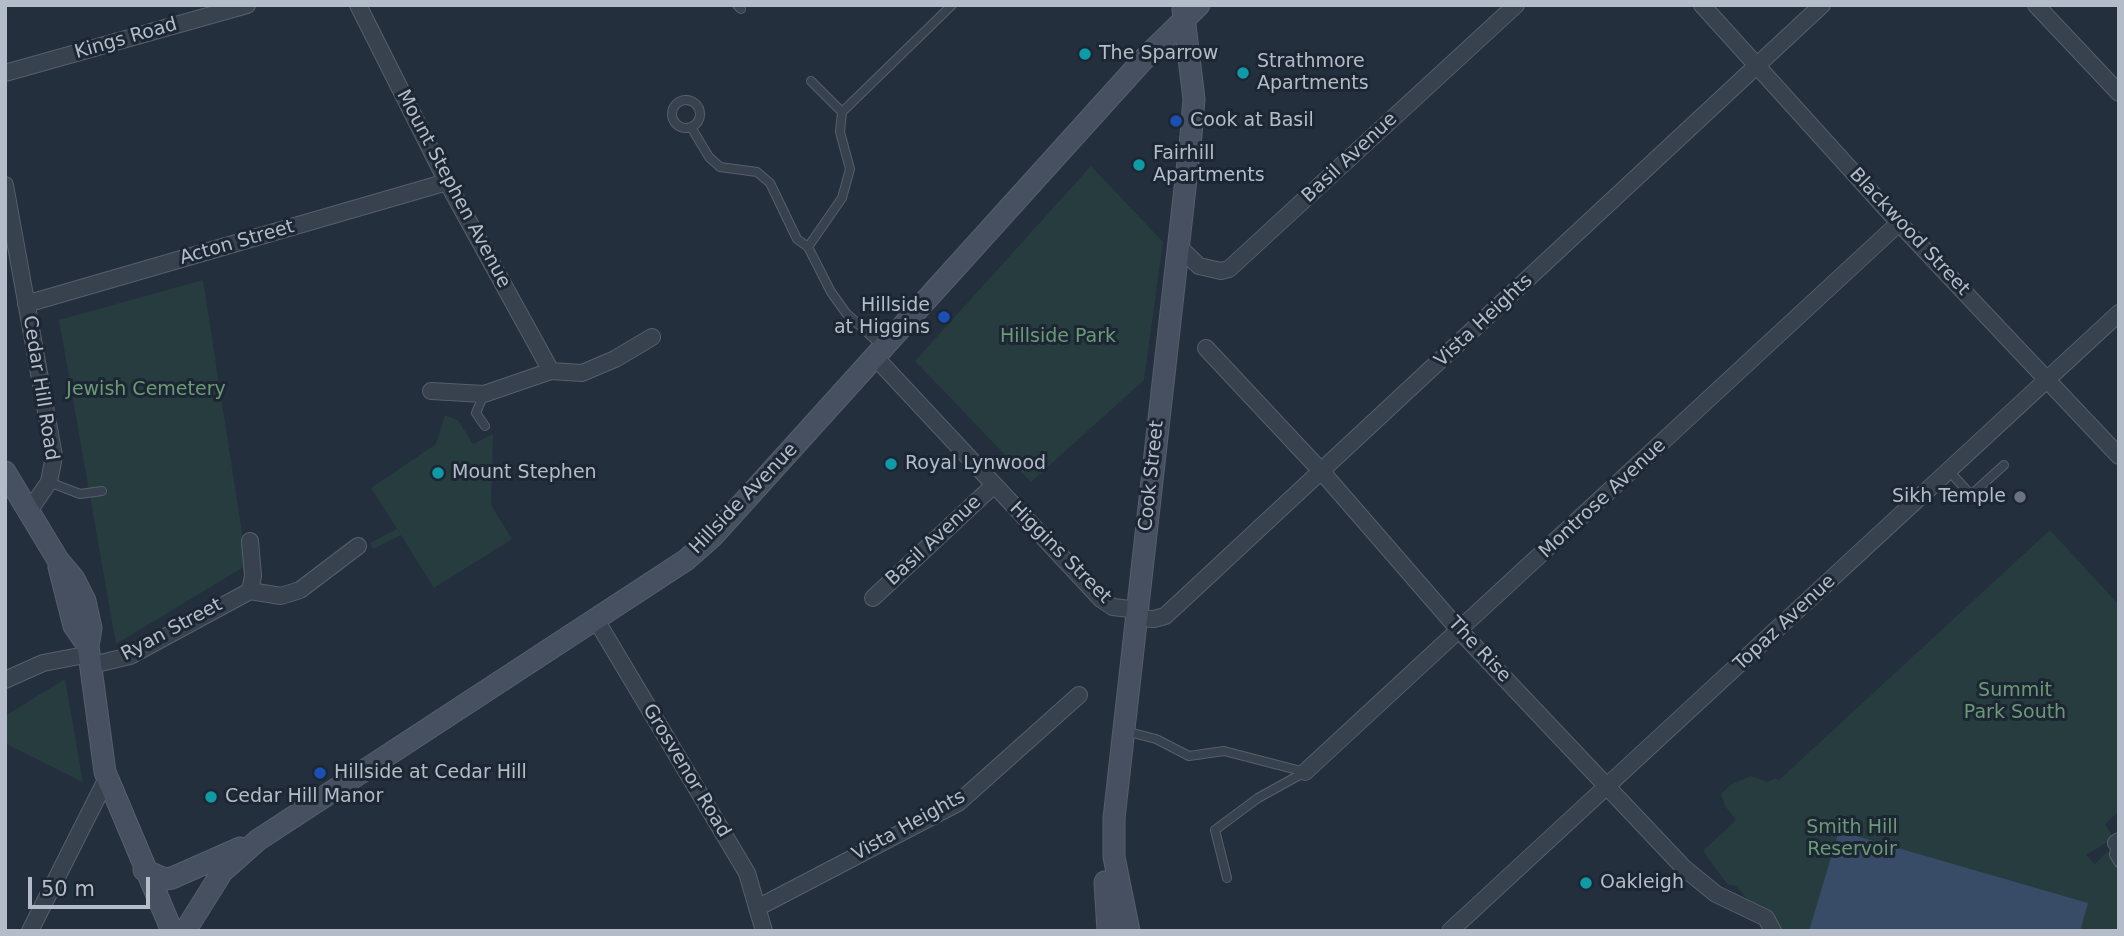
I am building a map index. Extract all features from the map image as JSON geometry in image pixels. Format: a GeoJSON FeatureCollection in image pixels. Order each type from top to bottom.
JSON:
{"type":"FeatureCollection","features":[{"type":"Feature","properties":{"kind":"main road","name":"Hillside Avenue"},"geometry":{"type":"LineString","coordinates":[[185,931],[222,872],[258,840],[686,560],[712,537],[1143,60],[1179,10],[1199,5]]}},
{"type":"Feature","properties":{"kind":"main road","name":"Cook Street"},"geometry":{"type":"LineString","coordinates":[[1129,931],[1114,857],[1115,818],[1194,99],[1179,10]]}},
{"type":"Feature","properties":{"kind":"main road"},"geometry":{"type":"LineString","coordinates":[[5,472],[58,560],[74,579],[85,601],[91,628],[90,655],[98,733],[107,778],[172,931]]}},
{"type":"Feature","properties":{"kind":"main road"},"geometry":{"type":"LineString","coordinates":[[1108,931],[1101,836],[1115,818]]}},
{"type":"Feature","properties":{"kind":"main road"},"geometry":{"type":"LineString","coordinates":[[145,870],[164,879],[172,878],[258,840]]}},
{"type":"Feature","properties":{"kind":"street","name":"Kings Road"},"geometry":{"type":"LineString","coordinates":[[5,73],[247,5]]}},
{"type":"Feature","properties":{"kind":"street","name":"Mount Stephen Avenue"},"geometry":{"type":"LineString","coordinates":[[358,5],[447,182],[551,371]]}},
{"type":"Feature","properties":{"kind":"street","name":"Basil Avenue"},"geometry":{"type":"LineString","coordinates":[[1178,246],[1188,259],[1199,266],[1220,271],[1229,269],[1516,5]]}},
{"type":"Feature","properties":{"kind":"street","name":"Blackwood Street"},"geometry":{"type":"LineString","coordinates":[[1702,5],[1899,223],[2119,456]]}},
{"type":"Feature","properties":{"kind":"street","name":"Vista Heights"},"geometry":{"type":"LineString","coordinates":[[1137,614],[1154,619],[1165,616],[1822,5]]}},
{"type":"Feature","properties":{"kind":"street"},"geometry":{"type":"LineString","coordinates":[[2036,5],[2119,93]]}},
{"type":"Feature","properties":{"kind":"street","name":"Acton Street"},"geometry":{"type":"LineString","coordinates":[[26,304],[447,182]]}},
{"type":"Feature","properties":{"kind":"street","name":"Cedar Hill Road"},"geometry":{"type":"LineString","coordinates":[[5,186],[54,456],[49,482],[29,511]]}},
{"type":"Feature","properties":{"kind":"street","name":"Montrose Avenue"},"geometry":{"type":"LineString","coordinates":[[1305,772],[1899,223]]}},
{"type":"Feature","properties":{"kind":"street","name":"Topaz Avenue"},"geometry":{"type":"LineString","coordinates":[[1450,931],[1608,788],[2119,313]]}},
{"type":"Feature","properties":{"kind":"street"},"geometry":{"type":"LineString","coordinates":[[431,391],[484,394],[551,371],[582,373],[615,359],[652,337]]}},
{"type":"Feature","properties":{"kind":"street","name":"The Rise"},"geometry":{"type":"LineString","coordinates":[[1206,348],[1322,472],[1460,631],[1608,788],[1702,884],[1716,894],[1754,911],[1773,929]]}},
{"type":"Feature","properties":{"kind":"street","name":"Higgins Street"},"geometry":{"type":"LineString","coordinates":[[880,353],[994,485],[1101,599],[1137,614]]}},
{"type":"Feature","properties":{"kind":"street","name":"Basil Avenue"},"geometry":{"type":"LineString","coordinates":[[873,598],[994,485]]}},
{"type":"Feature","properties":{"kind":"street"},"geometry":{"type":"LineString","coordinates":[[250,541],[253,576],[250,591],[290,595],[358,546]]}},
{"type":"Feature","properties":{"kind":"street","name":"Ryan Street"},"geometry":{"type":"LineString","coordinates":[[6,680],[43,663],[90,655],[130,656],[250,591]]}},
{"type":"Feature","properties":{"kind":"street","name":"Grosvenor Road"},"geometry":{"type":"LineString","coordinates":[[595,618],[747,873],[764,931]]}},
{"type":"Feature","properties":{"kind":"street","name":"Vista Heights"},"geometry":{"type":"LineString","coordinates":[[757,908],[958,803],[1079,695]]}},
{"type":"Feature","properties":{"kind":"street"},"geometry":{"type":"LineString","coordinates":[[30,931],[107,778]]}},
{"type":"Feature","properties":{"kind":"lane"},"geometry":{"type":"LineString","coordinates":[[807,247],[842,198],[850,169],[840,132],[842,112],[952,5]]}},
{"type":"Feature","properties":{"kind":"lane"},"geometry":{"type":"LineString","coordinates":[[811,81],[842,112]]}},
{"type":"Feature","properties":{"kind":"lane"},"geometry":{"type":"LineString","coordinates":[[691,127],[709,157],[720,167],[757,172],[771,183],[797,239],[807,247],[846,313],[880,353]]}},
{"type":"Feature","properties":{"kind":"lane"},"geometry":{"type":"LineString","coordinates":[[484,394],[476,413],[485,426]]}},
{"type":"Feature","properties":{"kind":"lane"},"geometry":{"type":"LineString","coordinates":[[1949,471],[1971,495],[2004,465]]}},
{"type":"Feature","properties":{"kind":"lane"},"geometry":{"type":"LineString","coordinates":[[49,482],[80,494],[102,491]]}},
{"type":"Feature","properties":{"kind":"lane"},"geometry":{"type":"LineString","coordinates":[[1125,731],[1156,739],[1189,756],[1224,751],[1305,772]]}},
{"type":"Feature","properties":{"kind":"lane"},"geometry":{"type":"LineString","coordinates":[[1227,878],[1215,830],[1258,798],[1305,772]]}},
{"type":"Feature","properties":{"kind":"lane"},"geometry":{"type":"LineString","coordinates":[[2117,842],[2114,855],[2119,863]]}},
{"type":"Feature","properties":{"kind":"green space","name":"Hillside Park"},"geometry":{"type":"Polygon","coordinates":[[[1091,166],[1163,242],[1144,380],[1031,482],[915,361],[1091,166]]]}},
{"type":"Feature","properties":{"kind":"green space","name":"Jewish Cemetery"},"geometry":{"type":"Polygon","coordinates":[[[203,280],[247,565],[116,644],[59,320],[203,280]]]}},
{"type":"Feature","properties":{"kind":"green space"},"geometry":{"type":"Polygon","coordinates":[[[445,415],[458,420],[473,444],[493,434],[491,505],[512,539],[434,588],[401,535],[373,549],[370,543],[397,529],[371,488],[436,444],[445,415]]]}},
{"type":"Feature","properties":{"kind":"green space","name":"Summit Park South"},"geometry":{"type":"Polygon","coordinates":[[[2050,530],[2119,605],[2119,811],[2105,824],[2114,838],[2086,855],[2095,864],[2108,851],[2119,863],[2119,931],[1776,931],[1736,886],[1728,885],[1703,851],[1736,820],[1725,806],[1721,794],[1730,785],[1751,776],[1768,782],[1775,778],[1779,780],[2050,530]]]}},
{"type":"Feature","properties":{"kind":"green space"},"geometry":{"type":"Polygon","coordinates":[[[65,679],[83,782],[5,743],[5,716],[65,679]]]}},
{"type":"Feature","properties":{"kind":"water","name":"Smith Hill Reservoir"},"geometry":{"type":"Polygon","coordinates":[[[1839,831],[2088,903],[2080,931],[1809,931],[1839,831]]]}},
{"type":"Feature","properties":{"kind":"place","name":"The Sparrow"},"geometry":{"type":"Point","coordinates":[1085,54]}},
{"type":"Feature","properties":{"kind":"place","name":"Strathmore Apartments"},"geometry":{"type":"Point","coordinates":[1243,73]}},
{"type":"Feature","properties":{"kind":"place","name":"Cook at Basil"},"geometry":{"type":"Point","coordinates":[1176,121]}},
{"type":"Feature","properties":{"kind":"place","name":"Fairhill Apartments"},"geometry":{"type":"Point","coordinates":[1139,165]}},
{"type":"Feature","properties":{"kind":"place","name":"Hillside at Higgins"},"geometry":{"type":"Point","coordinates":[944,317]}},
{"type":"Feature","properties":{"kind":"place","name":"Royal Lynwood"},"geometry":{"type":"Point","coordinates":[891,464]}},
{"type":"Feature","properties":{"kind":"place","name":"Mount Stephen"},"geometry":{"type":"Point","coordinates":[438,473]}},
{"type":"Feature","properties":{"kind":"place","name":"Sikh Temple"},"geometry":{"type":"Point","coordinates":[2020,497]}},
{"type":"Feature","properties":{"kind":"place","name":"Hillside at Cedar Hill"},"geometry":{"type":"Point","coordinates":[320,773]}},
{"type":"Feature","properties":{"kind":"place","name":"Cedar Hill Manor"},"geometry":{"type":"Point","coordinates":[211,797]}},
{"type":"Feature","properties":{"kind":"place","name":"Oakleigh"},"geometry":{"type":"Point","coordinates":[1586,883]}}]}
